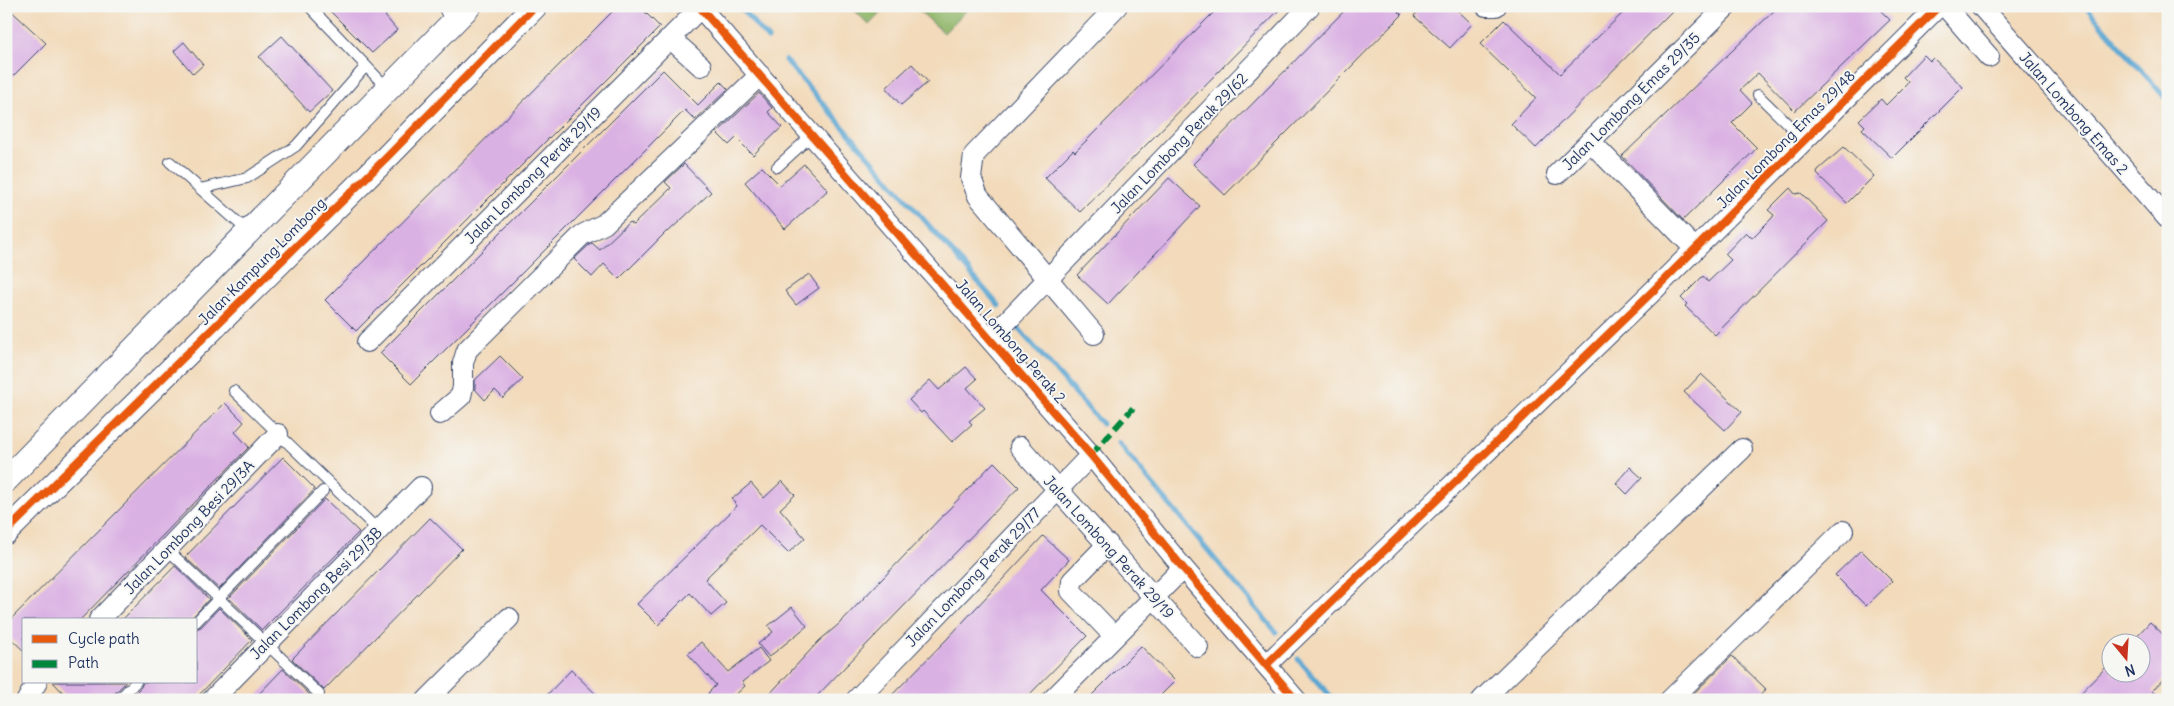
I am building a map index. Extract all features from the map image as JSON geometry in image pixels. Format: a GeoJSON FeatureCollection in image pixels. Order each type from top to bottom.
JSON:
{"type":"FeatureCollection","features":[{"type":"Feature","properties":{"kind":"street","name":"Jalan Kampung Lombong"},"geometry":{"type":"LineString","coordinates":[[6,480],[388,89],[447,15],[469,6]]}},
{"type":"Feature","properties":{"kind":"street","name":"Jalan Kampung Lombong"},"geometry":{"type":"LineString","coordinates":[[6,532],[373,170],[534,6]]}},
{"type":"Feature","properties":{"kind":"street"},"geometry":{"type":"LineString","coordinates":[[1094,334],[978,196],[971,178],[974,155],[1117,6]]}},
{"type":"Feature","properties":{"kind":"street","name":"Jalan Lombong Perak 29/62"},"geometry":{"type":"LineString","coordinates":[[991,338],[1310,6]]}},
{"type":"Feature","properties":{"kind":"street"},"geometry":{"type":"LineString","coordinates":[[1486,6],[1496,6]]}},
{"type":"Feature","properties":{"kind":"street","name":"Jalan Lombong Emas 29/35"},"geometry":{"type":"LineString","coordinates":[[1557,174],[1726,6]]}},
{"type":"Feature","properties":{"kind":"street","name":"Jalan Lombong Emas 29/48"},"geometry":{"type":"LineString","coordinates":[[1266,665],[1653,291],[1939,6]]}},
{"type":"Feature","properties":{"kind":"street"},"geometry":{"type":"LineString","coordinates":[[1945,6],[1989,57]]}},
{"type":"Feature","properties":{"kind":"street","name":"Jalan Lombong Emas 2"},"geometry":{"type":"LineString","coordinates":[[1981,6],[2168,219]]}},
{"type":"Feature","properties":{"kind":"street","name":"Jalan Lombong Perak 29/19"},"geometry":{"type":"LineString","coordinates":[[367,342],[700,7]]}},
{"type":"Feature","properties":{"kind":"street","name":"Jalan Lombong Perak 2"},"geometry":{"type":"LineString","coordinates":[[700,7],[991,338],[1296,700]]}},
{"type":"Feature","properties":{"kind":"street"},"geometry":{"type":"LineString","coordinates":[[670,38],[702,66]]}},
{"type":"Feature","properties":{"kind":"street"},"geometry":{"type":"LineString","coordinates":[[440,414],[461,396],[463,363],[467,350],[582,235],[604,224],[760,75]]}},
{"type":"Feature","properties":{"kind":"street"},"geometry":{"type":"LineString","coordinates":[[1590,141],[1695,249]]}},
{"type":"Feature","properties":{"kind":"street","name":"Jalan Lombong Besi 29/3A"},"geometry":{"type":"LineString","coordinates":[[101,618],[278,434]]}},
{"type":"Feature","properties":{"kind":"street","name":"Jalan Lombong Perak 29/19"},"geometry":{"type":"LineString","coordinates":[[1020,447],[1198,647]]}},
{"type":"Feature","properties":{"kind":"street"},"geometry":{"type":"LineString","coordinates":[[1482,700],[1742,449]]}},
{"type":"Feature","properties":{"kind":"street","name":"Jalan Lombong Perak 29/77"},"geometry":{"type":"LineString","coordinates":[[856,700],[1091,455]]}},
{"type":"Feature","properties":{"kind":"street","name":"Jalan Lombong Besi 29/3B"},"geometry":{"type":"LineString","coordinates":[[212,700],[421,487]]}},
{"type":"Feature","properties":{"kind":"street"},"geometry":{"type":"LineString","coordinates":[[1670,700],[1843,531]]}},
{"type":"Feature","properties":{"kind":"street"},"geometry":{"type":"LineString","coordinates":[[1108,544],[1072,581],[1070,586],[1071,591],[1114,636]]}},
{"type":"Feature","properties":{"kind":"street"},"geometry":{"type":"LineString","coordinates":[[1052,700],[1153,596],[1183,568]]}},
{"type":"Feature","properties":{"kind":"street"},"geometry":{"type":"LineString","coordinates":[[427,700],[509,618]]}},
{"type":"Feature","properties":{"kind":"lane"},"geometry":{"type":"LineString","coordinates":[[310,6],[388,89]]}},
{"type":"Feature","properties":{"kind":"lane"},"geometry":{"type":"LineString","coordinates":[[200,189],[247,178],[296,146],[366,66]]}},
{"type":"Feature","properties":{"kind":"lane"},"geometry":{"type":"LineString","coordinates":[[1758,95],[1804,140]]}},
{"type":"Feature","properties":{"kind":"lane"},"geometry":{"type":"LineString","coordinates":[[777,167],[812,135]]}},
{"type":"Feature","properties":{"kind":"lane"},"geometry":{"type":"LineString","coordinates":[[170,162],[249,232]]}},
{"type":"Feature","properties":{"kind":"lane"},"geometry":{"type":"LineString","coordinates":[[234,391],[378,530]]}},
{"type":"Feature","properties":{"kind":"lane"},"geometry":{"type":"LineString","coordinates":[[198,620],[323,491]]}},
{"type":"Feature","properties":{"kind":"lane"},"geometry":{"type":"LineString","coordinates":[[168,550],[319,694]]}},
{"type":"Feature","properties":{"kind":"lane"},"geometry":{"type":"LineString","coordinates":[[118,700],[134,684]]}},
{"type":"Feature","properties":{"kind":"green space"},"geometry":{"type":"Polygon","coordinates":[[[850,6],[887,6],[869,25],[850,6]]]}},
{"type":"Feature","properties":{"kind":"green space"},"geometry":{"type":"Polygon","coordinates":[[[914,6],[971,6],[944,33],[914,6]]]}},
{"type":"Feature","properties":{"kind":"building"},"geometry":{"type":"Polygon","coordinates":[[[6,6],[46,43],[6,83],[6,6]]]}},
{"type":"Feature","properties":{"kind":"building"},"geometry":{"type":"Polygon","coordinates":[[[325,6],[396,6],[385,16],[397,30],[372,53],[325,6]]]}},
{"type":"Feature","properties":{"kind":"building"},"geometry":{"type":"Polygon","coordinates":[[[618,6],[639,6],[660,27],[356,331],[325,300],[618,6]]]}},
{"type":"Feature","properties":{"kind":"building"},"geometry":{"type":"Polygon","coordinates":[[[1220,6],[1283,6],[1080,212],[1045,178],[1073,150],[1075,152],[1220,6]]]}},
{"type":"Feature","properties":{"kind":"building"},"geometry":{"type":"Polygon","coordinates":[[[1349,6],[1393,6],[1402,15],[1225,195],[1193,164],[1349,6]]]}},
{"type":"Feature","properties":{"kind":"building"},"geometry":{"type":"Polygon","coordinates":[[[1422,6],[1453,6],[1472,24],[1450,48],[1414,16],[1422,6]]]}},
{"type":"Feature","properties":{"kind":"building"},"geometry":{"type":"Polygon","coordinates":[[[1630,6],[1677,6],[1536,148],[1511,124],[1536,98],[1480,44],[1504,20],[1560,74],[1630,6]]]}},
{"type":"Feature","properties":{"kind":"building"},"geometry":{"type":"Polygon","coordinates":[[[1779,6],[1876,6],[1890,20],[1795,111],[1758,73],[1740,90],[1752,103],[1732,123],[1757,148],[1683,220],[1622,156],[1779,6]]]}},
{"type":"Feature","properties":{"kind":"building"},"geometry":{"type":"Polygon","coordinates":[[[282,36],[332,91],[309,112],[259,57],[282,36]]]}},
{"type":"Feature","properties":{"kind":"building"},"geometry":{"type":"Polygon","coordinates":[[[184,42],[203,65],[193,74],[174,51],[184,42]]]}},
{"type":"Feature","properties":{"kind":"building"},"geometry":{"type":"Polygon","coordinates":[[[1924,55],[1930,61],[1933,58],[1963,87],[1892,158],[1862,129],[1865,126],[1859,120],[1881,99],[1886,105],[1906,85],[1908,82],[1903,77],[1924,55]]]}},
{"type":"Feature","properties":{"kind":"building"},"geometry":{"type":"Polygon","coordinates":[[[912,64],[928,82],[901,105],[886,88],[912,64]]]}},
{"type":"Feature","properties":{"kind":"building"},"geometry":{"type":"Polygon","coordinates":[[[663,70],[698,105],[721,82],[728,89],[695,120],[685,110],[411,384],[380,353],[663,70]]]}},
{"type":"Feature","properties":{"kind":"building"},"geometry":{"type":"Polygon","coordinates":[[[759,93],[772,108],[768,112],[782,127],[753,155],[736,138],[729,145],[717,133],[759,93]]]}},
{"type":"Feature","properties":{"kind":"building"},"geometry":{"type":"Polygon","coordinates":[[[1844,147],[1874,176],[1847,203],[1817,174],[1818,170],[1844,147]]]}},
{"type":"Feature","properties":{"kind":"building"},"geometry":{"type":"Polygon","coordinates":[[[684,164],[711,192],[667,231],[619,279],[604,264],[592,277],[574,259],[592,243],[600,250],[629,222],[633,225],[671,188],[665,182],[684,164]]]}},
{"type":"Feature","properties":{"kind":"building"},"geometry":{"type":"Polygon","coordinates":[[[804,164],[828,190],[785,229],[745,182],[762,167],[780,185],[804,164]]]}},
{"type":"Feature","properties":{"kind":"building"},"geometry":{"type":"Polygon","coordinates":[[[1169,178],[1200,206],[1108,304],[1077,275],[1169,178]]]}},
{"type":"Feature","properties":{"kind":"building"},"geometry":{"type":"Polygon","coordinates":[[[1790,188],[1795,194],[1801,193],[1828,221],[1715,335],[1685,306],[1687,304],[1681,298],[1703,276],[1708,282],[1731,260],[1725,254],[1746,232],[1752,238],[1772,218],[1774,215],[1768,210],[1790,188]]]}},
{"type":"Feature","properties":{"kind":"building"},"geometry":{"type":"Polygon","coordinates":[[[809,274],[819,288],[796,305],[785,291],[809,274]]]}},
{"type":"Feature","properties":{"kind":"building"},"geometry":{"type":"Polygon","coordinates":[[[500,356],[523,379],[503,398],[495,390],[485,400],[475,389],[475,380],[500,356]]]}},
{"type":"Feature","properties":{"kind":"building"},"geometry":{"type":"Polygon","coordinates":[[[966,367],[977,379],[967,388],[985,408],[969,421],[972,424],[952,442],[923,411],[921,413],[909,400],[930,380],[939,390],[966,367]]]}},
{"type":"Feature","properties":{"kind":"building"},"geometry":{"type":"Polygon","coordinates":[[[1701,374],[1742,412],[1725,430],[1684,392],[1701,374]]]}},
{"type":"Feature","properties":{"kind":"building"},"geometry":{"type":"Polygon","coordinates":[[[225,403],[244,422],[235,432],[249,447],[82,618],[22,618],[22,649],[6,634],[6,624],[225,403]]]}},
{"type":"Feature","properties":{"kind":"building"},"geometry":{"type":"Polygon","coordinates":[[[283,457],[315,489],[219,589],[185,557],[283,457]]]}},
{"type":"Feature","properties":{"kind":"building"},"geometry":{"type":"Polygon","coordinates":[[[994,462],[1019,487],[813,700],[764,700],[819,641],[839,624],[994,462]]]}},
{"type":"Feature","properties":{"kind":"building"},"geometry":{"type":"Polygon","coordinates":[[[1630,467],[1642,478],[1627,494],[1616,483],[1630,467]]]}},
{"type":"Feature","properties":{"kind":"building"},"geometry":{"type":"Polygon","coordinates":[[[782,481],[795,495],[780,509],[805,538],[788,553],[760,525],[705,579],[726,603],[711,616],[690,593],[658,625],[637,604],[737,506],[732,499],[751,483],[764,498],[782,481]]]}},
{"type":"Feature","properties":{"kind":"building"},"geometry":{"type":"Polygon","coordinates":[[[325,499],[359,532],[262,630],[229,598],[325,499]]]}},
{"type":"Feature","properties":{"kind":"building"},"geometry":{"type":"Polygon","coordinates":[[[430,518],[462,549],[324,690],[292,659],[430,518]]]}},
{"type":"Feature","properties":{"kind":"building"},"geometry":{"type":"Polygon","coordinates":[[[1043,536],[1069,560],[1041,590],[1087,636],[1024,700],[887,700],[948,638],[1043,536]]]}},
{"type":"Feature","properties":{"kind":"building"},"geometry":{"type":"Polygon","coordinates":[[[1861,550],[1892,581],[1866,606],[1835,575],[1861,550]]]}},
{"type":"Feature","properties":{"kind":"building"},"geometry":{"type":"Polygon","coordinates":[[[175,566],[209,599],[192,618],[124,618],[175,566]]]}},
{"type":"Feature","properties":{"kind":"building"},"geometry":{"type":"Polygon","coordinates":[[[792,607],[807,626],[769,657],[758,644],[773,632],[768,626],[792,607]]]}},
{"type":"Feature","properties":{"kind":"building"},"geometry":{"type":"Polygon","coordinates":[[[219,608],[252,640],[194,700],[128,700],[142,684],[198,684],[198,628],[219,608]]]}},
{"type":"Feature","properties":{"kind":"building"},"geometry":{"type":"Polygon","coordinates":[[[2150,622],[2168,639],[2168,674],[2152,691],[2161,700],[2074,700],[2102,671],[2102,684],[2152,684],[2152,634],[2139,634],[2150,622]]]}},
{"type":"Feature","properties":{"kind":"building"},"geometry":{"type":"Polygon","coordinates":[[[701,642],[728,672],[759,648],[769,661],[742,682],[745,686],[730,700],[714,700],[708,693],[716,685],[688,654],[701,642]]]}},
{"type":"Feature","properties":{"kind":"building"},"geometry":{"type":"Polygon","coordinates":[[[1141,646],[1175,681],[1156,700],[1087,700],[1141,646]]]}},
{"type":"Feature","properties":{"kind":"building"},"geometry":{"type":"Polygon","coordinates":[[[1732,656],[1766,689],[1756,700],[1687,700],[1732,656]]]}},
{"type":"Feature","properties":{"kind":"building"},"geometry":{"type":"Polygon","coordinates":[[[283,669],[314,699],[315,699],[253,700],[283,669]]]}},
{"type":"Feature","properties":{"kind":"building"},"geometry":{"type":"Polygon","coordinates":[[[571,670],[602,700],[542,700],[571,670]]]}},
{"type":"Feature","properties":{"kind":"building"},"geometry":{"type":"Polygon","coordinates":[[[55,684],[124,684],[113,695],[111,700],[70,700],[55,684]]]}},
{"type":"Feature","properties":{"kind":"waterway"},"geometry":{"type":"LineString","coordinates":[[739,6],[768,39]]}},
{"type":"Feature","properties":{"kind":"waterway"},"geometry":{"type":"LineString","coordinates":[[2085,6],[2168,101]]}},
{"type":"Feature","properties":{"kind":"waterway"},"geometry":{"type":"LineString","coordinates":[[785,60],[999,306]]}},
{"type":"Feature","properties":{"kind":"waterway"},"geometry":{"type":"LineString","coordinates":[[1017,327],[1102,424]]}},
{"type":"Feature","properties":{"kind":"waterway"},"geometry":{"type":"LineString","coordinates":[[1118,443],[1276,632]]}},
{"type":"Feature","properties":{"kind":"waterway"},"geometry":{"type":"LineString","coordinates":[[1298,659],[1334,700]]}},
{"type":"Feature","properties":{"kind":"marked path"},"geometry":{"type":"LineString","coordinates":[[1091,455],[1133,408]]}},
{"type":"Feature","properties":{"kind":"cycle path"},"geometry":{"type":"LineString","coordinates":[[6,532],[387,157],[535,6]]}},
{"type":"Feature","properties":{"kind":"cycle path"},"geometry":{"type":"LineString","coordinates":[[699,6],[1091,455],[1183,568],[1296,700]]}},
{"type":"Feature","properties":{"kind":"cycle path"},"geometry":{"type":"LineString","coordinates":[[1266,665],[1653,291],[1939,6]]}}]}
